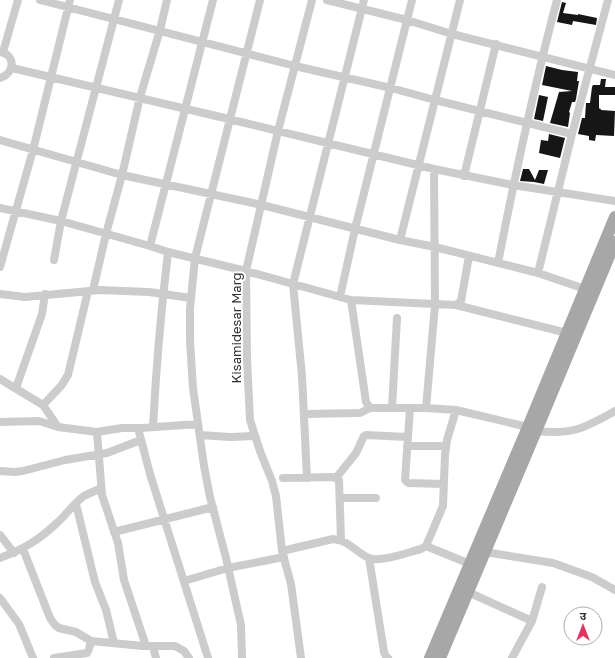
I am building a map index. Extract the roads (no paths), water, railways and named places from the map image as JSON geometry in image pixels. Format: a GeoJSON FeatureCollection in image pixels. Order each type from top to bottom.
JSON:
{"type":"FeatureCollection","features":[{"type":"Feature","properties":{"kind":"main road"},"geometry":{"type":"LineString","coordinates":[[440,658],[485,552],[567,334],[615,216]]}},
{"type":"Feature","properties":{"kind":"main road"},"geometry":{"type":"LineString","coordinates":[[430,658],[470,564],[532,430],[615,242]]}},
{"type":"Feature","properties":{"kind":"street"},"geometry":{"type":"LineString","coordinates":[[0,78],[5,76],[12,68],[10,58],[1,52],[18,0]]}},
{"type":"Feature","properties":{"kind":"street"},"geometry":{"type":"LineString","coordinates":[[40,0],[69,4],[115,19],[296,66],[344,76],[480,112],[572,134]]}},
{"type":"Feature","properties":{"kind":"street"},"geometry":{"type":"LineString","coordinates":[[54,260],[61,221],[76,161],[119,0]]}},
{"type":"Feature","properties":{"kind":"street"},"geometry":{"type":"LineString","coordinates":[[43,405],[61,386],[68,375],[122,175],[140,97],[160,30],[167,0]]}},
{"type":"Feature","properties":{"kind":"street"},"geometry":{"type":"LineString","coordinates":[[150,246],[202,41],[214,0]]}},
{"type":"Feature","properties":{"kind":"street"},"geometry":{"type":"LineString","coordinates":[[242,658],[241,625],[204,466],[198,424],[193,388],[190,348],[191,298],[195,258],[260,0]]}},
{"type":"Feature","properties":{"kind":"street","name":"Kisamidesar Marg"},"geometry":{"type":"LineString","coordinates":[[301,658],[291,584],[283,554],[276,496],[250,420],[247,359],[246,271],[278,132],[312,0]]}},
{"type":"Feature","properties":{"kind":"street"},"geometry":{"type":"LineString","coordinates":[[327,0],[363,4],[452,34],[615,75]]}},
{"type":"Feature","properties":{"kind":"street"},"geometry":{"type":"LineString","coordinates":[[340,297],[355,229],[412,0]]}},
{"type":"Feature","properties":{"kind":"street"},"geometry":{"type":"LineString","coordinates":[[400,240],[460,0]]}},
{"type":"Feature","properties":{"kind":"street"},"geometry":{"type":"LineString","coordinates":[[498,263],[526,123],[557,0]]}},
{"type":"Feature","properties":{"kind":"street"},"geometry":{"type":"LineString","coordinates":[[538,273],[572,134],[591,68],[608,0]]}},
{"type":"Feature","properties":{"kind":"street"},"geometry":{"type":"LineString","coordinates":[[0,267],[33,150],[69,4]]}},
{"type":"Feature","properties":{"kind":"street"},"geometry":{"type":"LineString","coordinates":[[308,478],[305,414],[293,284],[363,4]]}},
{"type":"Feature","properties":{"kind":"street"},"geometry":{"type":"LineString","coordinates":[[464,176],[496,44]]}},
{"type":"Feature","properties":{"kind":"street"},"geometry":{"type":"LineString","coordinates":[[12,68],[186,108],[418,166],[513,185],[615,201]]}},
{"type":"Feature","properties":{"kind":"street"},"geometry":{"type":"LineString","coordinates":[[0,140],[122,175],[262,205],[309,218],[538,273],[585,289]]}},
{"type":"Feature","properties":{"kind":"street"},"geometry":{"type":"LineString","coordinates":[[426,408],[435,305],[434,169]]}},
{"type":"Feature","properties":{"kind":"street"},"geometry":{"type":"LineString","coordinates":[[0,208],[61,221],[168,252],[246,271],[351,300],[456,305],[567,334]]}},
{"type":"Feature","properties":{"kind":"street"},"geometry":{"type":"LineString","coordinates":[[153,428],[156,374],[168,252]]}},
{"type":"Feature","properties":{"kind":"street"},"geometry":{"type":"LineString","coordinates":[[456,305],[461,301],[469,256]]}},
{"type":"Feature","properties":{"kind":"street"},"geometry":{"type":"LineString","coordinates":[[0,294],[25,297],[90,290],[163,294],[191,298]]}},
{"type":"Feature","properties":{"kind":"street"},"geometry":{"type":"LineString","coordinates":[[16,388],[42,314],[45,294]]}},
{"type":"Feature","properties":{"kind":"street"},"geometry":{"type":"LineString","coordinates":[[351,300],[366,402],[370,408]]}},
{"type":"Feature","properties":{"kind":"street"},"geometry":{"type":"LineString","coordinates":[[392,408],[397,318]]}},
{"type":"Feature","properties":{"kind":"street"},"geometry":{"type":"LineString","coordinates":[[0,381],[16,388],[43,405],[58,427]]}},
{"type":"Feature","properties":{"kind":"street"},"geometry":{"type":"LineString","coordinates":[[305,414],[360,413],[370,408],[426,408],[456,410],[532,430],[554,433],[571,432],[589,425],[615,411]]}},
{"type":"Feature","properties":{"kind":"street"},"geometry":{"type":"LineString","coordinates":[[410,408],[404,477],[406,482],[444,484]]}},
{"type":"Feature","properties":{"kind":"street"},"geometry":{"type":"LineString","coordinates":[[426,546],[443,506],[446,446],[456,410]]}},
{"type":"Feature","properties":{"kind":"street"},"geometry":{"type":"LineString","coordinates":[[0,422],[39,421],[58,427],[97,432],[116,428],[153,428],[198,424]]}},
{"type":"Feature","properties":{"kind":"street"},"geometry":{"type":"LineString","coordinates":[[138,428],[150,474],[208,658]]}},
{"type":"Feature","properties":{"kind":"street"},"geometry":{"type":"LineString","coordinates":[[97,432],[102,488],[107,512],[119,548],[124,580],[150,647],[156,658]]}},
{"type":"Feature","properties":{"kind":"street"},"geometry":{"type":"LineString","coordinates":[[200,435],[230,437],[255,436]]}},
{"type":"Feature","properties":{"kind":"street"},"geometry":{"type":"LineString","coordinates":[[336,478],[356,453],[364,436],[407,437]]}},
{"type":"Feature","properties":{"kind":"street"},"geometry":{"type":"LineString","coordinates":[[0,471],[18,472],[78,457],[100,455],[141,440]]}},
{"type":"Feature","properties":{"kind":"street"},"geometry":{"type":"LineString","coordinates":[[407,446],[446,446]]}},
{"type":"Feature","properties":{"kind":"street"},"geometry":{"type":"LineString","coordinates":[[283,478],[333,477],[339,480],[341,540]]}},
{"type":"Feature","properties":{"kind":"street"},"geometry":{"type":"LineString","coordinates":[[0,558],[23,549],[38,539],[53,527],[86,495],[102,488]]}},
{"type":"Feature","properties":{"kind":"street"},"geometry":{"type":"LineString","coordinates":[[340,498],[376,498]]}},
{"type":"Feature","properties":{"kind":"street"},"geometry":{"type":"LineString","coordinates":[[76,504],[95,582],[106,610],[114,643]]}},
{"type":"Feature","properties":{"kind":"street"},"geometry":{"type":"LineString","coordinates":[[114,532],[213,507]]}},
{"type":"Feature","properties":{"kind":"street"},"geometry":{"type":"LineString","coordinates":[[0,535],[14,553]]}},
{"type":"Feature","properties":{"kind":"street"},"geometry":{"type":"LineString","coordinates":[[184,581],[333,539],[341,540],[369,558],[383,558],[426,546],[470,564]]}},
{"type":"Feature","properties":{"kind":"street"},"geometry":{"type":"LineString","coordinates":[[23,549],[52,622],[59,628],[76,632],[91,641],[150,647],[175,646],[184,651],[189,658]]}},
{"type":"Feature","properties":{"kind":"street"},"geometry":{"type":"LineString","coordinates":[[485,552],[553,563],[592,577],[615,590]]}},
{"type":"Feature","properties":{"kind":"street"},"geometry":{"type":"LineString","coordinates":[[369,558],[384,652],[388,658]]}},
{"type":"Feature","properties":{"kind":"street"},"geometry":{"type":"LineString","coordinates":[[512,658],[532,621],[542,587]]}},
{"type":"Feature","properties":{"kind":"street"},"geometry":{"type":"LineString","coordinates":[[468,592],[532,621]]}},
{"type":"Feature","properties":{"kind":"street"},"geometry":{"type":"LineString","coordinates":[[0,598],[18,624],[33,658]]}},
{"type":"Feature","properties":{"kind":"street"},"geometry":{"type":"LineString","coordinates":[[54,658],[86,653],[89,650],[91,641]]}}]}
